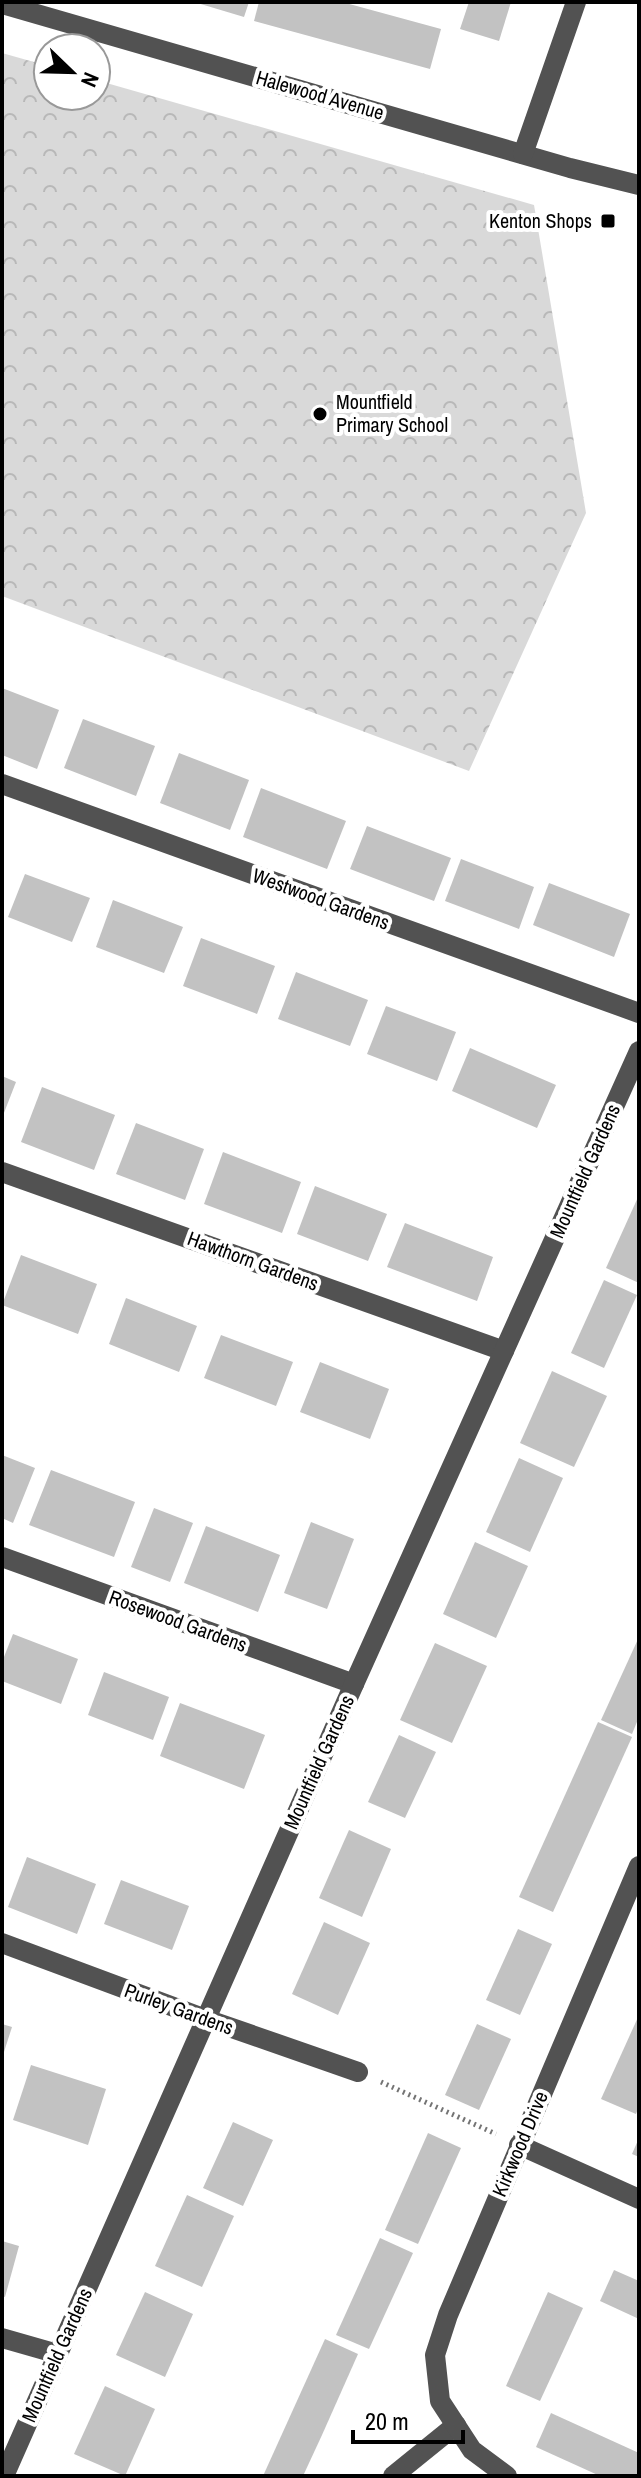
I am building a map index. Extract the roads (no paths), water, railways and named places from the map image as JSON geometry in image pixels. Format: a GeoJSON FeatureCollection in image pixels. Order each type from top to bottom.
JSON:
{"type":"FeatureCollection","features":[{"type":"Feature","properties":{"kind":"street"},"geometry":{"type":"LineString","coordinates":[[523,154],[576,2]]}},
{"type":"Feature","properties":{"kind":"street","name":"Halewood Avenue"},"geometry":{"type":"LineString","coordinates":[[2,4],[639,185]]}},
{"type":"Feature","properties":{"kind":"street","name":"Westwood Gardens"},"geometry":{"type":"LineString","coordinates":[[2,784],[639,1013]]}},
{"type":"Feature","properties":{"kind":"street","name":"Mountfield Gardens"},"geometry":{"type":"LineString","coordinates":[[4,2476],[354,1684],[639,1051]]}},
{"type":"Feature","properties":{"kind":"street","name":"Hawthorn Gardens"},"geometry":{"type":"LineString","coordinates":[[2,1172],[504,1351]]}},
{"type":"Feature","properties":{"kind":"street","name":"Rosewood Gardens"},"geometry":{"type":"LineString","coordinates":[[2,1557],[354,1684]]}},
{"type":"Feature","properties":{"kind":"street","name":"Kirkwood Drive"},"geometry":{"type":"LineString","coordinates":[[507,2476],[472,2450],[440,2401],[435,2355],[448,2315],[639,1866]]}},
{"type":"Feature","properties":{"kind":"street","name":"Purley Gardens"},"geometry":{"type":"LineString","coordinates":[[2,1943],[358,2072]]}},
{"type":"Feature","properties":{"kind":"street"},"geometry":{"type":"LineString","coordinates":[[519,2145],[639,2199]]}},
{"type":"Feature","properties":{"kind":"street"},"geometry":{"type":"LineString","coordinates":[[2,2338],[58,2354]]}},
{"type":"Feature","properties":{"kind":"street"},"geometry":{"type":"LineString","coordinates":[[393,2476],[456,2425]]}},
{"type":"Feature","properties":{"kind":"place","name":"Kenton Shops"},"geometry":{"type":"Point","coordinates":[608,221]}},
{"type":"Feature","properties":{"kind":"place","name":"Mountfield Primary School"},"geometry":{"type":"Point","coordinates":[320,414]}}]}
